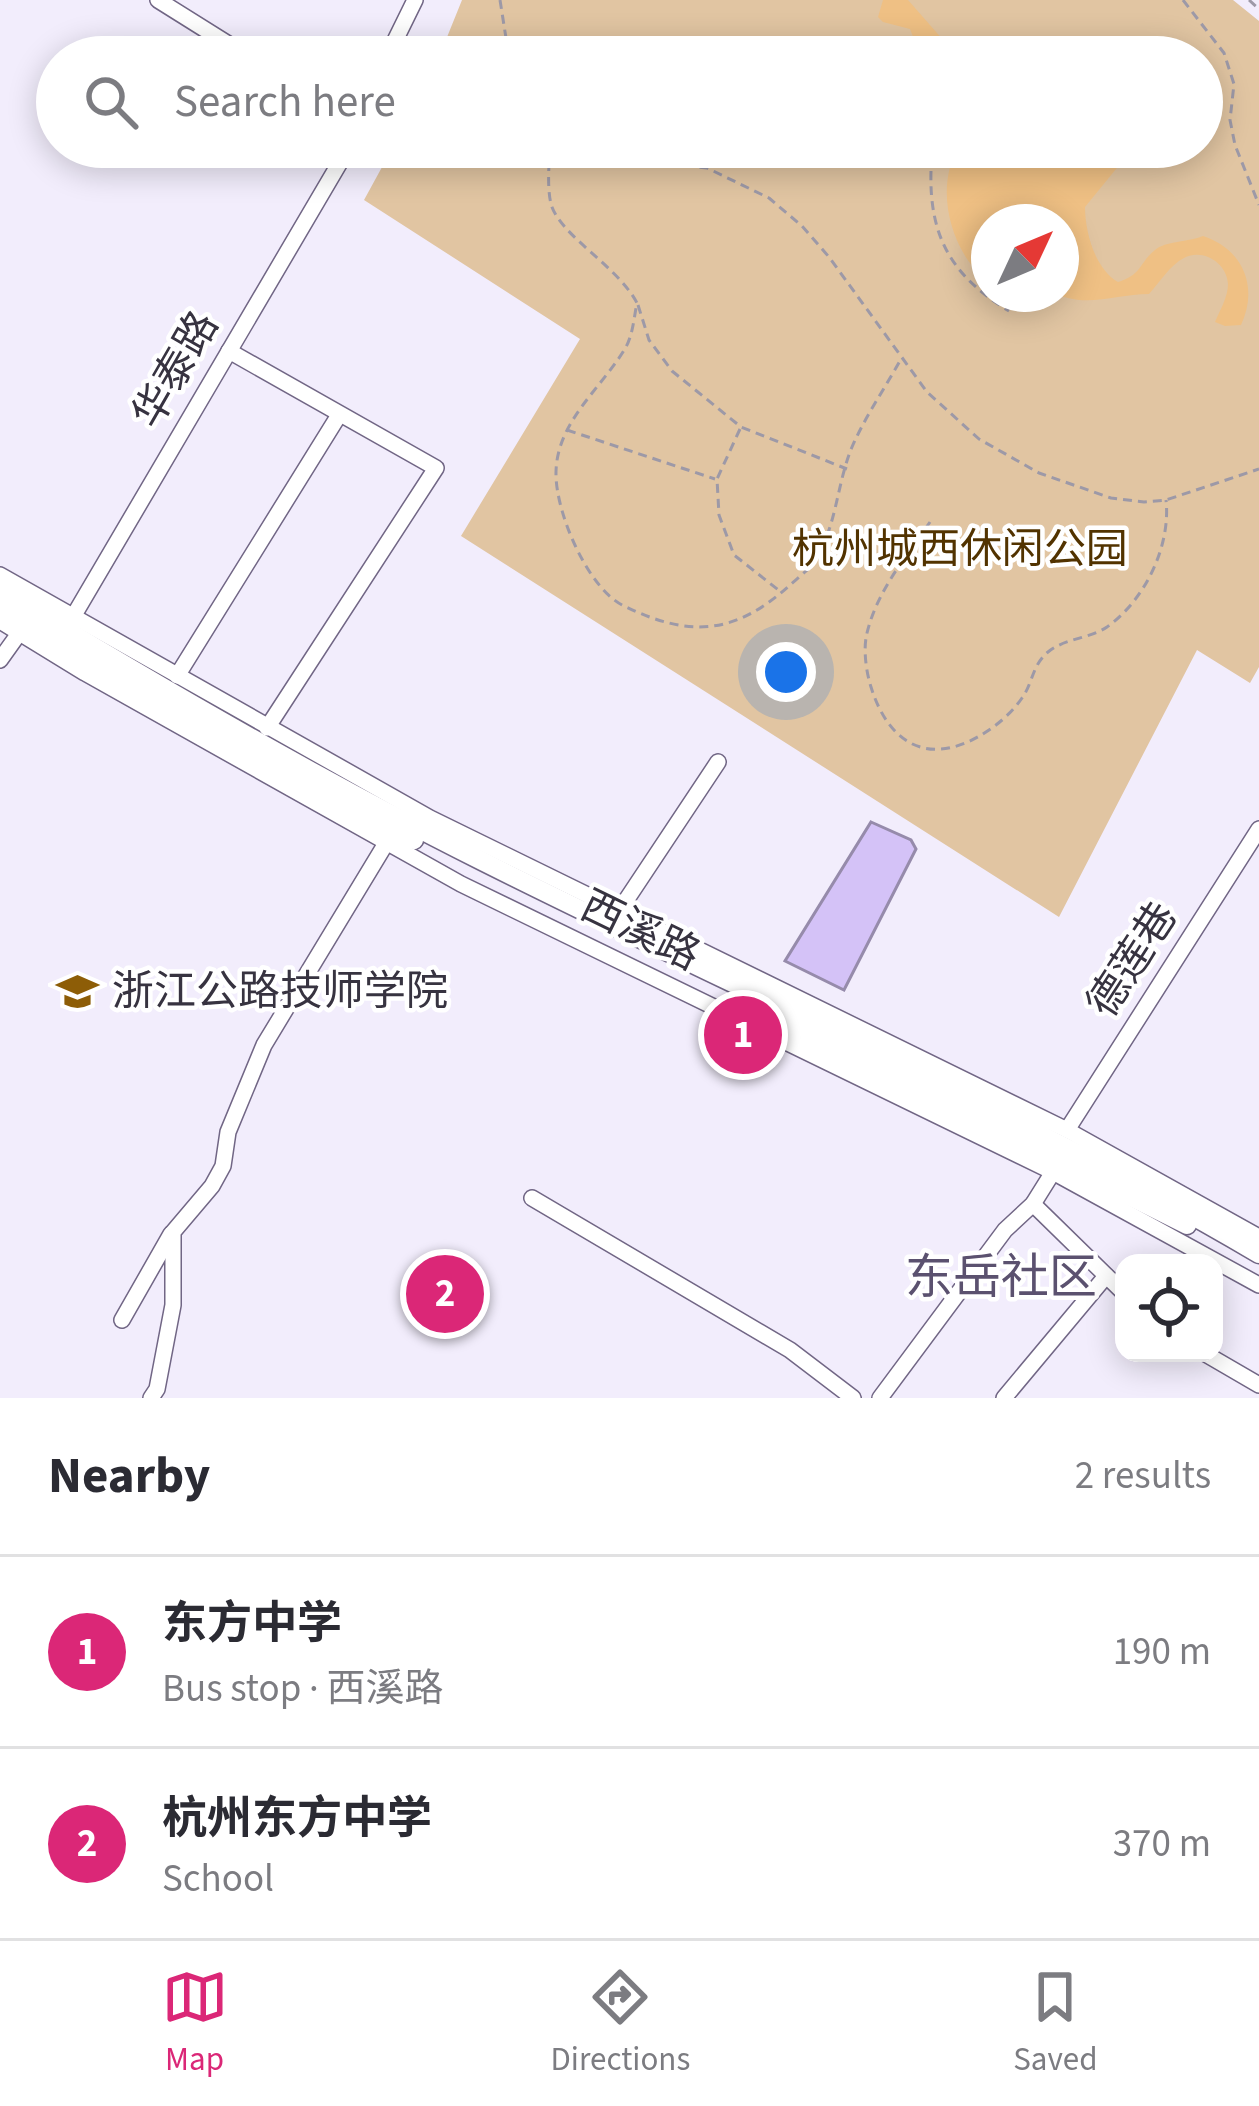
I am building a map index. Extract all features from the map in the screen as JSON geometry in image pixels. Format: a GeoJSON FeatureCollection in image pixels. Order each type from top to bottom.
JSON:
{"type":"FeatureCollection","features":[{"type":"Feature","properties":{"kind":"main road","name":"西溪路"},"geometry":{"type":"LineString","coordinates":[[0,590],[69,624],[394,831],[1128,1179],[1259,1254]]}},
{"type":"Feature","properties":{"kind":"main road","name":"西溪路"},"geometry":{"type":"LineString","coordinates":[[0,606],[23,627],[394,831],[1130,1195],[1259,1269]]}},
{"type":"Feature","properties":{"kind":"street"},"geometry":{"type":"LineString","coordinates":[[158,0],[215,36]]}},
{"type":"Feature","properties":{"kind":"street"},"geometry":{"type":"LineString","coordinates":[[398,36],[416,0]]}},
{"type":"Feature","properties":{"kind":"street","name":"华泰路"},"geometry":{"type":"LineString","coordinates":[[69,624],[338,168]]}},
{"type":"Feature","properties":{"kind":"street"},"geometry":{"type":"LineString","coordinates":[[229,351],[436,468],[267,728]]}},
{"type":"Feature","properties":{"kind":"street"},"geometry":{"type":"LineString","coordinates":[[177,676],[339,415]]}},
{"type":"Feature","properties":{"kind":"street","name":"西溪路"},"geometry":{"type":"LineString","coordinates":[[0,575],[69,624],[177,676],[430,818],[1067,1130],[1259,1237]]}},
{"type":"Feature","properties":{"kind":"street","name":"西溪路"},"geometry":{"type":"LineString","coordinates":[[0,621],[23,627]]}},
{"type":"Feature","properties":{"kind":"street"},"geometry":{"type":"LineString","coordinates":[[0,660],[23,627]]}},
{"type":"Feature","properties":{"kind":"street"},"geometry":{"type":"LineString","coordinates":[[620,911],[718,762]]}},
{"type":"Feature","properties":{"kind":"street","name":"德莲巷"},"geometry":{"type":"LineString","coordinates":[[1067,1130],[1259,829]]}},
{"type":"Feature","properties":{"kind":"street"},"geometry":{"type":"LineString","coordinates":[[122,1321],[173,1232],[212,1186],[223,1166],[228,1132],[264,1045],[394,831]]}},
{"type":"Feature","properties":{"kind":"street","name":"西溪路"},"geometry":{"type":"LineString","coordinates":[[394,831],[1053,1172],[1259,1285]]}},
{"type":"Feature","properties":{"kind":"street"},"geometry":{"type":"LineString","coordinates":[[880,1398],[1053,1172]]}},
{"type":"Feature","properties":{"kind":"street"},"geometry":{"type":"LineString","coordinates":[[532,1198],[790,1350],[853,1398]]}},
{"type":"Feature","properties":{"kind":"street"},"geometry":{"type":"LineString","coordinates":[[1033,1204],[1115,1284]]}},
{"type":"Feature","properties":{"kind":"street"},"geometry":{"type":"LineString","coordinates":[[151,1398],[157,1389],[173,1305],[173,1232]]}},
{"type":"Feature","properties":{"kind":"street"},"geometry":{"type":"LineString","coordinates":[[1004,1398],[1106,1276]]}},
{"type":"Feature","properties":{"kind":"street"},"geometry":{"type":"LineString","coordinates":[[1219,1362],[1259,1385]]}},
{"type":"Feature","properties":{"kind":"path"},"geometry":{"type":"LineString","coordinates":[[500,0],[505,36]]}},
{"type":"Feature","properties":{"kind":"path"},"geometry":{"type":"LineString","coordinates":[[1184,0],[1212,36]]}},
{"type":"Feature","properties":{"kind":"path"},"geometry":{"type":"LineString","coordinates":[[1249,0],[1259,9]]}},
{"type":"Feature","properties":{"kind":"path"},"geometry":{"type":"LineString","coordinates":[[1223,50],[1234,84],[1230,121],[1235,145],[1259,205]]}},
{"type":"Feature","properties":{"kind":"path"},"geometry":{"type":"LineString","coordinates":[[551,168],[552,206],[564,226],[626,281],[649,340],[672,371],[741,427],[847,469]]}},
{"type":"Feature","properties":{"kind":"path"},"geometry":{"type":"LineString","coordinates":[[707,168],[769,199],[802,226],[927,392],[1009,458],[1111,498],[1166,500],[1259,469]]}},
{"type":"Feature","properties":{"kind":"path"},"geometry":{"type":"LineString","coordinates":[[931,171],[934,215],[946,254],[971,282]]}},
{"type":"Feature","properties":{"kind":"path"},"geometry":{"type":"LineString","coordinates":[[638,303],[629,342],[567,430],[556,472],[564,519],[586,567],[616,602],[665,625],[706,626],[747,619],[814,563],[837,510],[851,448],[902,359]]}},
{"type":"Feature","properties":{"kind":"path"},"geometry":{"type":"LineString","coordinates":[[741,427],[717,479],[719,515],[734,555],[782,592]]}},
{"type":"Feature","properties":{"kind":"path"},"geometry":{"type":"LineString","coordinates":[[567,430],[717,479]]}},
{"type":"Feature","properties":{"kind":"path"},"geometry":{"type":"LineString","coordinates":[[930,522],[876,605],[866,638],[868,678],[880,715],[903,742],[922,749],[966,742],[989,730],[1024,695],[1043,655],[1060,643],[1105,629],[1121,613],[1159,557],[1168,517],[1166,500]]}},
{"type":"Feature","properties":{"kind":"green space","name":"杭州城西休闲公园"},"geometry":{"type":"Polygon","coordinates":[[[462,0],[1233,0],[1259,21],[1259,667],[1250,683],[1197,650],[1059,917],[461,536],[580,339],[364,200],[382,168],[1223,168],[1223,36],[447,36],[462,0]]]}},
{"type":"Feature","properties":{"kind":"shaded area"},"geometry":{"type":"Polygon","coordinates":[[[883,0],[908,0],[940,36],[913,36],[910,29],[878,17],[883,0]]]}},
{"type":"Feature","properties":{"kind":"shaded area"},"geometry":{"type":"Polygon","coordinates":[[[950,168],[1117,168],[1085,207],[1089,238],[1110,276],[1118,282],[1132,276],[1159,247],[1203,236],[1228,250],[1244,271],[1248,297],[1241,325],[1215,322],[1227,294],[1227,276],[1206,256],[1191,255],[1179,261],[1149,294],[1079,299],[1079,204],[971,204],[971,263],[956,238],[947,200],[950,168]]]}},
{"type":"Feature","properties":{"kind":"building"},"geometry":{"type":"Polygon","coordinates":[[[871,822],[911,840],[916,849],[844,990],[785,961],[871,822]]]}},
{"type":"Feature","properties":{"kind":"place","name":"浙江公路技师学院"},"geometry":{"type":"Point","coordinates":[78,992]}},
{"type":"Feature","properties":{"kind":"place","name":"东方中学"},"geometry":{"type":"Point","coordinates":[743,1035]}},
{"type":"Feature","properties":{"kind":"place","name":"杭州东方中学"},"geometry":{"type":"Point","coordinates":[445,1294]}},
{"type":"Feature","properties":{"kind":"district","name":"东岳社区"},"geometry":{"type":"Point","coordinates":[1001,1278]}}]}
